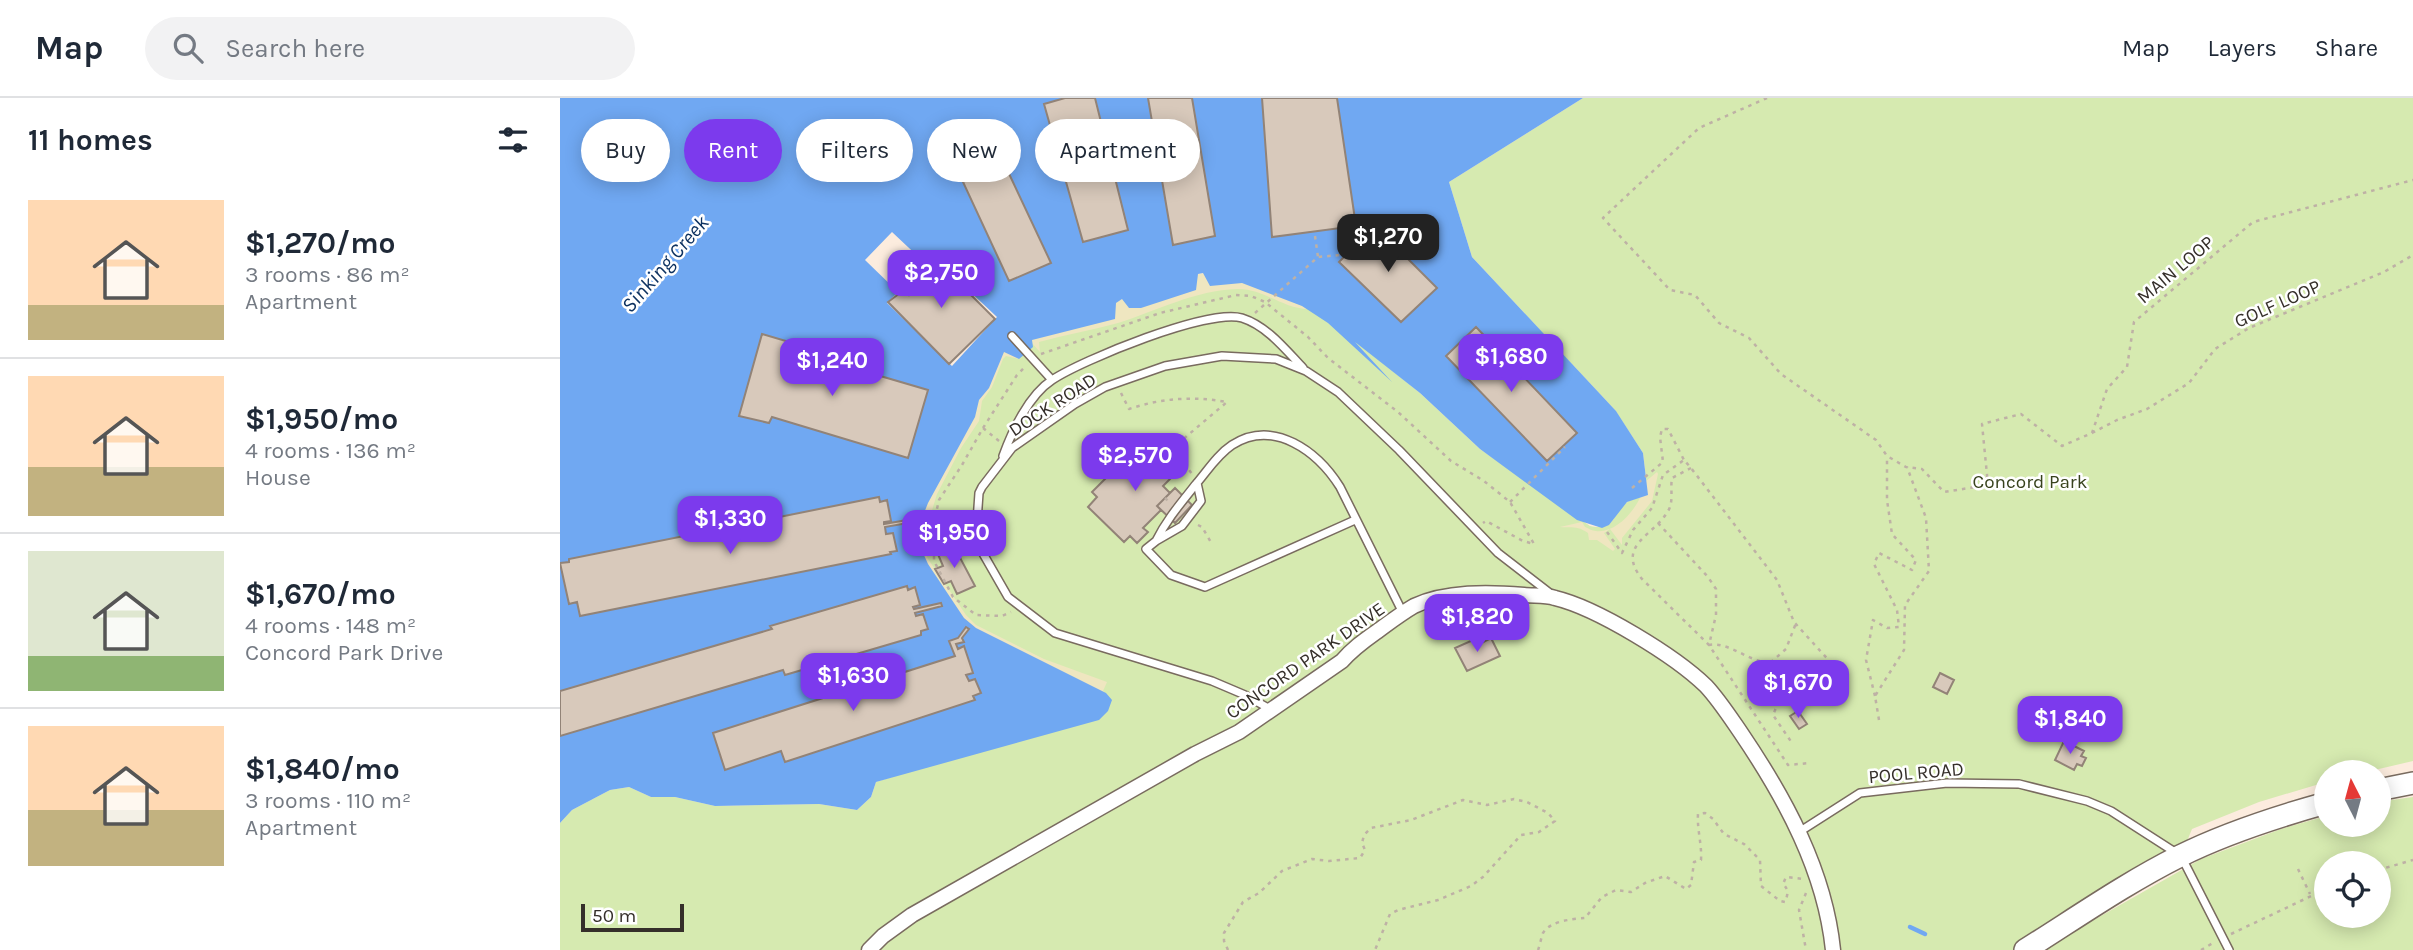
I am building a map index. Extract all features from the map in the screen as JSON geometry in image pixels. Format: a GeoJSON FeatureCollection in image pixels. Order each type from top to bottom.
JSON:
{"type":"FeatureCollection","features":[{"type":"Feature","properties":{"kind":"main road"},"geometry":{"type":"LineString","coordinates":[[2391,787],[2413,783]]}},
{"type":"Feature","properties":{"kind":"main road"},"geometry":{"type":"LineString","coordinates":[[2025,950],[2106,898],[2181,856],[2314,806]]}},
{"type":"Feature","properties":{"kind":"street","name":"CONCORD PARK DRIVE"},"geometry":{"type":"LineString","coordinates":[[869,950],[912,915],[1239,732],[1415,606],[1446,597],[1483,593],[1555,598],[1620,627],[1678,664],[1706,686],[1759,760],[1799,832],[1824,897],[1833,950]]}},
{"type":"Feature","properties":{"kind":"lane"},"geometry":{"type":"LineString","coordinates":[[1000,463],[1032,400],[1052,380],[1145,338],[1209,318],[1240,318],[1264,329],[1306,371]]}},
{"type":"Feature","properties":{"kind":"lane"},"geometry":{"type":"LineString","coordinates":[[1012,337],[1052,380]]}},
{"type":"Feature","properties":{"kind":"lane","name":"DOCK ROAD"},"geometry":{"type":"LineString","coordinates":[[1271,710],[1212,681],[1055,633],[1008,597],[977,543],[976,527],[979,493],[1012,448],[1075,404],[1105,387],[1158,368],[1191,360],[1228,356],[1276,359],[1324,381],[1353,405],[1498,553],[1555,598]]}},
{"type":"Feature","properties":{"kind":"lane"},"geometry":{"type":"LineString","coordinates":[[1156,541],[1166,520],[1220,453],[1256,436],[1273,436],[1304,449],[1328,468],[1403,614]]}},
{"type":"Feature","properties":{"kind":"lane"},"geometry":{"type":"LineString","coordinates":[[1198,482],[1201,501],[1182,526],[1146,549],[1171,575],[1205,587],[1355,520]]}},
{"type":"Feature","properties":{"kind":"lane","name":"POOL ROAD"},"geometry":{"type":"LineString","coordinates":[[1799,832],[1860,793],[1947,783],[2019,784],[2087,801],[2111,811],[2181,856]]}},
{"type":"Feature","properties":{"kind":"lane"},"geometry":{"type":"LineString","coordinates":[[2181,856],[2229,950]]}},
{"type":"Feature","properties":{"kind":"path"},"geometry":{"type":"LineString","coordinates":[[1767,98],[1699,128],[1603,218],[1670,290],[1695,295],[1719,323],[1749,338],[1781,374],[1876,440],[1887,456],[1906,467],[1922,469],[1944,492],[1988,485],[1982,424],[2021,414],[2062,446],[2092,433]]}},
{"type":"Feature","properties":{"kind":"path","name":"MAIN LOOP"},"geometry":{"type":"LineString","coordinates":[[2092,433],[2107,389],[2127,368],[2134,322],[2253,222],[2413,180]]}},
{"type":"Feature","properties":{"kind":"path"},"geometry":{"type":"LineString","coordinates":[[1315,236],[1318,257]]}},
{"type":"Feature","properties":{"kind":"path"},"geometry":{"type":"LineString","coordinates":[[1265,302],[1318,257],[1340,255],[1352,243],[1357,247]]}},
{"type":"Feature","properties":{"kind":"path","name":"GOLF LOOP"},"geometry":{"type":"LineString","coordinates":[[2092,433],[2117,420],[2147,410],[2189,383],[2215,349],[2249,328],[2384,272],[2413,255]]}},
{"type":"Feature","properties":{"kind":"path"},"geometry":{"type":"LineString","coordinates":[[1020,608],[1002,616],[976,615],[953,597],[934,561],[934,522],[939,499],[1017,375],[1032,359],[1048,351],[1160,313],[1208,300],[1237,295],[1251,296],[1265,302],[1308,337],[1328,358],[1398,412],[1451,461],[1484,481],[1510,502],[1534,544],[1523,541],[1486,520],[1474,529]]}},
{"type":"Feature","properties":{"kind":"path"},"geometry":{"type":"LineString","coordinates":[[1124,397],[1129,409],[1180,398],[1205,398],[1227,402],[1181,441],[1160,440],[1129,464]]}},
{"type":"Feature","properties":{"kind":"path"},"geometry":{"type":"LineString","coordinates":[[983,428],[1006,447]]}},
{"type":"Feature","properties":{"kind":"path"},"geometry":{"type":"LineString","coordinates":[[1632,488],[1664,459],[1660,432],[1665,428],[1684,460],[1777,580],[1796,623],[1843,675],[1843,688],[1834,691],[1782,694]]}},
{"type":"Feature","properties":{"kind":"path"},"geometry":{"type":"LineString","coordinates":[[1169,442],[1198,482]]}},
{"type":"Feature","properties":{"kind":"path"},"geometry":{"type":"LineString","coordinates":[[1510,502],[1565,447]]}},
{"type":"Feature","properties":{"kind":"path"},"geometry":{"type":"LineString","coordinates":[[1879,720],[1866,660],[1873,620],[1886,628],[1899,627],[1898,610],[1874,564],[1879,554],[1912,570],[1916,560],[1892,534],[1887,500],[1887,456]]}},
{"type":"Feature","properties":{"kind":"path"},"geometry":{"type":"LineString","coordinates":[[1607,532],[1622,553],[1633,530],[1655,503],[1663,475],[1684,460]]}},
{"type":"Feature","properties":{"kind":"path"},"geometry":{"type":"LineString","coordinates":[[1875,696],[1904,650],[1905,605],[1929,572],[1926,518],[1906,467]]}},
{"type":"Feature","properties":{"kind":"path"},"geometry":{"type":"LineString","coordinates":[[1691,468],[1672,478],[1670,508],[1637,544],[1632,558],[1634,566],[1642,579],[1709,645],[1788,765],[1810,763]]}},
{"type":"Feature","properties":{"kind":"path"},"geometry":{"type":"LineString","coordinates":[[1656,469],[1663,475]]}},
{"type":"Feature","properties":{"kind":"path"},"geometry":{"type":"LineString","coordinates":[[934,537],[953,521],[976,527]]}},
{"type":"Feature","properties":{"kind":"path"},"geometry":{"type":"LineString","coordinates":[[1658,523],[1716,589],[1716,615],[1709,645]]}},
{"type":"Feature","properties":{"kind":"path"},"geometry":{"type":"LineString","coordinates":[[1770,663],[1786,649],[1796,623]]}},
{"type":"Feature","properties":{"kind":"path"},"geometry":{"type":"LineString","coordinates":[[1709,645],[1717,644],[1752,660],[1770,663]]}},
{"type":"Feature","properties":{"kind":"path"},"geometry":{"type":"LineString","coordinates":[[1770,663],[1782,694],[1773,715],[1792,743]]}},
{"type":"Feature","properties":{"kind":"path"},"geometry":{"type":"LineString","coordinates":[[1228,950],[1224,933],[1243,902],[1259,893],[1282,871],[1312,859],[1329,861],[1360,858],[1365,850],[1362,843],[1364,835],[1371,828],[1410,820],[1463,800],[1488,805],[1514,799],[1527,802],[1555,821],[1539,832],[1521,835],[1483,877],[1471,886],[1438,900],[1390,914],[1375,950]]}},
{"type":"Feature","properties":{"kind":"path"},"geometry":{"type":"LineString","coordinates":[[1538,950],[1544,932],[1550,926],[1584,918],[1602,897],[1616,890],[1631,892],[1645,883],[1665,876],[1686,889],[1691,885],[1694,862],[1700,860],[1702,845],[1697,828],[1698,814],[1705,813],[1724,834],[1744,844],[1760,860],[1761,886],[1780,901],[1785,902],[1788,894],[1783,884],[1786,877],[1807,879],[1805,898],[1799,910],[1806,950]]}},
{"type":"Feature","properties":{"kind":"path"},"geometry":{"type":"LineString","coordinates":[[2391,866],[2413,860]]}},
{"type":"Feature","properties":{"kind":"path"},"geometry":{"type":"LineString","coordinates":[[2298,869],[2311,895]]}},
{"type":"Feature","properties":{"kind":"path"},"geometry":{"type":"LineString","coordinates":[[2201,950],[2314,894]]}},
{"type":"Feature","properties":{"kind":"green space","name":"Concord Park"},"geometry":{"type":"Polygon","coordinates":[[[1583,98],[2413,98],[2413,761],[2391,766],[2391,760],[2314,760],[2314,786],[2259,802],[2192,829],[2181,856],[2029,950],[560,950],[560,823],[572,810],[610,790],[629,787],[651,797],[675,797],[715,806],[819,804],[857,810],[871,797],[876,782],[914,770],[974,636],[913,542],[1001,348],[1250,266],[1364,348],[1420,393],[1480,449],[1590,526],[1608,524],[1626,503],[1648,495],[1643,453],[1615,410],[1472,257],[1449,182],[1583,98]]]}},
{"type":"Feature","properties":{"kind":"green space"},"geometry":{"type":"Polygon","coordinates":[[[2413,797],[2413,950],[2041,950],[2201,859],[2314,819],[2314,837],[2391,837],[2391,800],[2413,797]]]}},
{"type":"Feature","properties":{"kind":"sand"},"geometry":{"type":"Polygon","coordinates":[[[1229,268],[1308,309],[1290,306],[1256,292],[1222,290],[1191,297],[1118,323],[1039,342],[1040,352],[1021,331],[1129,288],[1229,268]]]}},
{"type":"Feature","properties":{"kind":"sand"},"geometry":{"type":"Polygon","coordinates":[[[1004,342],[1019,359],[1006,356],[1003,359],[992,387],[982,401],[979,421],[961,448],[937,494],[922,543],[928,559],[966,615],[976,625],[1044,659],[1107,682],[1103,691],[1106,693],[974,636],[913,542],[921,506],[1004,342]]]}},
{"type":"Feature","properties":{"kind":"sand"},"geometry":{"type":"Polygon","coordinates":[[[1657,472],[1652,501],[1622,538],[1622,545],[1610,529],[1604,533],[1615,549],[1613,551],[1597,540],[1589,540],[1588,533],[1581,529],[1560,527],[1582,522],[1585,527],[1595,531],[1605,531],[1613,527],[1635,507],[1645,482],[1657,472]]]}},
{"type":"Feature","properties":{"kind":"water","name":"Sinking Creek"},"geometry":{"type":"Polygon","coordinates":[[[560,98],[1583,98],[1449,182],[1472,257],[1616,411],[1643,453],[1648,495],[1627,502],[1609,525],[1602,528],[1577,520],[1480,449],[1420,393],[1355,342],[1392,382],[1328,323],[1302,306],[1242,283],[1210,286],[1203,273],[1198,274],[1196,290],[1141,308],[1129,308],[1122,299],[1116,303],[1115,319],[1032,340],[1033,347],[1019,359],[1004,352],[989,388],[979,400],[975,417],[928,503],[919,526],[919,544],[928,564],[964,618],[976,628],[1106,693],[1112,700],[1108,711],[1099,720],[876,782],[871,797],[857,810],[819,804],[715,806],[675,797],[651,797],[629,787],[610,790],[572,810],[560,823],[560,98]]]}},
{"type":"Feature","properties":{"kind":"pier"},"geometry":{"type":"Polygon","coordinates":[[[892,232],[925,263],[932,256],[997,317],[952,366],[887,303],[898,292],[865,260],[892,232]]]}},
{"type":"Feature","properties":{"kind":"building"},"geometry":{"type":"Polygon","coordinates":[[[1065,98],[1095,98],[1100,119],[1048,119],[1044,104],[1065,98]]]}},
{"type":"Feature","properties":{"kind":"building"},"geometry":{"type":"Polygon","coordinates":[[[1148,98],[1192,98],[1196,119],[1152,119],[1148,98]]]}},
{"type":"Feature","properties":{"kind":"building"},"geometry":{"type":"Polygon","coordinates":[[[1262,98],[1337,98],[1356,226],[1272,237],[1262,98]]]}},
{"type":"Feature","properties":{"kind":"building"},"geometry":{"type":"Polygon","coordinates":[[[1200,146],[1215,236],[1173,245],[1162,182],[1200,182],[1200,146]]]}},
{"type":"Feature","properties":{"kind":"building"},"geometry":{"type":"Polygon","coordinates":[[[963,182],[1013,182],[1051,263],[1009,281],[963,182]]]}},
{"type":"Feature","properties":{"kind":"building"},"geometry":{"type":"Polygon","coordinates":[[[1066,182],[1116,182],[1128,230],[1083,242],[1066,182]]]}},
{"type":"Feature","properties":{"kind":"building"},"geometry":{"type":"Polygon","coordinates":[[[1375,226],[1437,288],[1401,322],[1339,262],[1375,226]]]}},
{"type":"Feature","properties":{"kind":"building"},"geometry":{"type":"Polygon","coordinates":[[[932,256],[995,319],[949,364],[888,302],[904,290],[909,295],[911,293],[903,284],[932,256]]]}},
{"type":"Feature","properties":{"kind":"building"},"geometry":{"type":"Polygon","coordinates":[[[1476,327],[1577,433],[1547,461],[1446,356],[1476,327]]]}},
{"type":"Feature","properties":{"kind":"building"},"geometry":{"type":"Polygon","coordinates":[[[762,334],[796,344],[795,351],[928,390],[908,458],[772,417],[769,423],[739,416],[762,334]]]}},
{"type":"Feature","properties":{"kind":"building"},"geometry":{"type":"Polygon","coordinates":[[[1161,442],[1184,465],[1163,486],[1170,493],[1157,506],[1161,510],[1143,528],[1148,532],[1137,543],[1130,536],[1124,542],[1088,507],[1097,497],[1092,492],[1124,460],[1134,469],[1161,442]]]}},
{"type":"Feature","properties":{"kind":"building"},"geometry":{"type":"Polygon","coordinates":[[[1175,488],[1192,505],[1175,523],[1157,506],[1175,488]]]}},
{"type":"Feature","properties":{"kind":"building"},"geometry":{"type":"Polygon","coordinates":[[[879,497],[880,502],[887,500],[891,521],[884,524],[936,515],[935,518],[885,527],[886,534],[893,533],[897,551],[890,552],[891,554],[580,616],[577,602],[569,604],[560,563],[569,562],[569,559],[879,497]]]}},
{"type":"Feature","properties":{"kind":"building"},"geometry":{"type":"Polygon","coordinates":[[[950,545],[956,550],[975,586],[957,594],[951,581],[944,584],[935,569],[943,566],[937,552],[950,545]]]}},
{"type":"Feature","properties":{"kind":"building"},"geometry":{"type":"Polygon","coordinates":[[[907,586],[908,590],[915,587],[920,605],[913,607],[914,609],[941,603],[942,606],[915,613],[916,616],[923,614],[928,629],[921,631],[921,635],[785,675],[783,670],[560,736],[560,691],[907,586]]]}},
{"type":"Feature","properties":{"kind":"building"},"geometry":{"type":"Polygon","coordinates":[[[966,627],[969,629],[962,638],[964,642],[956,644],[958,649],[964,646],[973,673],[966,675],[969,681],[975,679],[981,693],[973,696],[975,700],[785,762],[781,751],[725,770],[713,733],[955,656],[949,641],[958,638],[966,627]]]}},
{"type":"Feature","properties":{"kind":"building"},"geometry":{"type":"Polygon","coordinates":[[[1491,638],[1500,656],[1467,671],[1455,648],[1473,640],[1476,646],[1491,638]]]}},
{"type":"Feature","properties":{"kind":"building"},"geometry":{"type":"Polygon","coordinates":[[[1940,673],[1954,680],[1947,694],[1933,687],[1940,673]]]}},
{"type":"Feature","properties":{"kind":"building"},"geometry":{"type":"Polygon","coordinates":[[[1798,711],[1807,724],[1799,729],[1790,716],[1798,711]]]}},
{"type":"Feature","properties":{"kind":"building"},"geometry":{"type":"Polygon","coordinates":[[[2064,741],[2084,751],[2081,756],[2086,758],[2082,766],[2077,764],[2074,770],[2055,760],[2064,741]]]}},
{"type":"Feature","properties":{"kind":"waterway"},"geometry":{"type":"LineString","coordinates":[[1910,927],[1925,934]]}}]}
